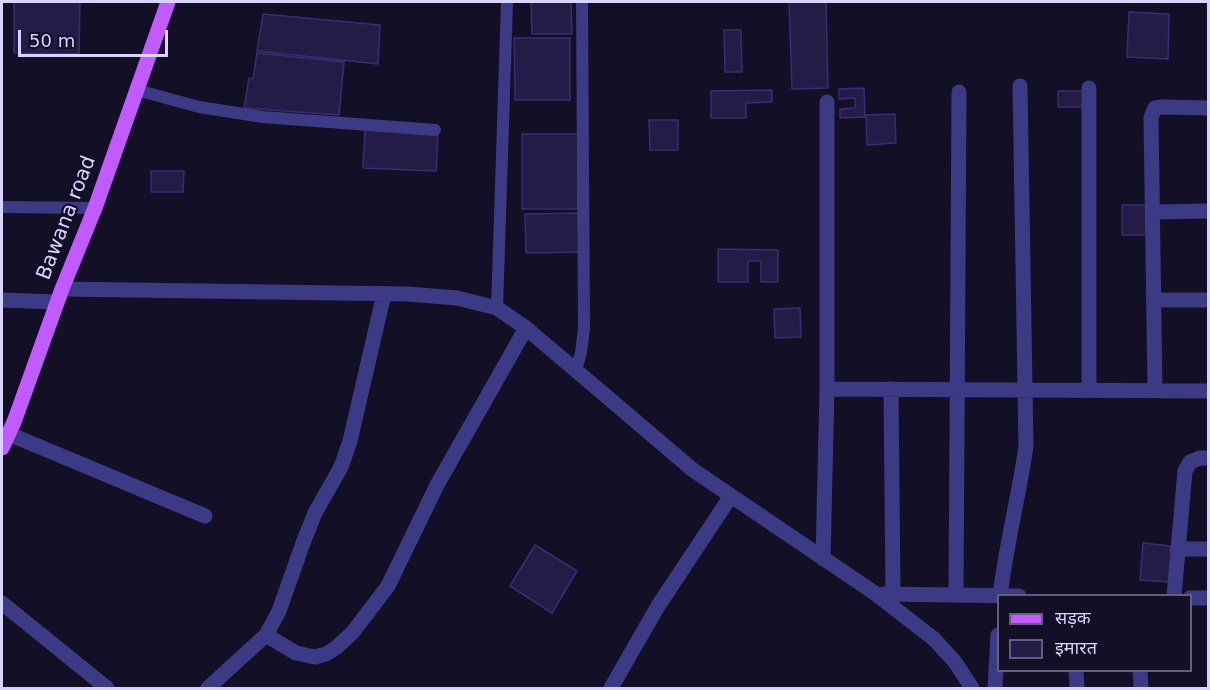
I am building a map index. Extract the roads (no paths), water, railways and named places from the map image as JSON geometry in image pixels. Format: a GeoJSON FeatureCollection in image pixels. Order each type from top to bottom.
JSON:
{"type":"FeatureCollection","features":[{"type":"Feature","properties":{"kind":"main road","name":"Bawana road"},"geometry":{"type":"LineString","coordinates":[[2,448],[59,295],[95,208],[168,2]]}},
{"type":"Feature","properties":{"kind":"street"},"geometry":{"type":"LineString","coordinates":[[1000,594],[1004,560],[1026,446],[1023,390],[1020,86]]}},
{"type":"Feature","properties":{"kind":"street"},"geometry":{"type":"LineString","coordinates":[[1089,88],[1089,390]]}},
{"type":"Feature","properties":{"kind":"street"},"geometry":{"type":"LineString","coordinates":[[956,595],[959,92]]}},
{"type":"Feature","properties":{"kind":"street"},"geometry":{"type":"LineString","coordinates":[[823,559],[827,389],[827,102]]}},
{"type":"Feature","properties":{"kind":"street"},"geometry":{"type":"LineString","coordinates":[[1155,390],[1151,117],[1155,108],[1209,108]]}},
{"type":"Feature","properties":{"kind":"street"},"geometry":{"type":"LineString","coordinates":[[1153,212],[1209,211]]}},
{"type":"Feature","properties":{"kind":"street"},"geometry":{"type":"LineString","coordinates":[[208,688],[266,635],[279,611],[315,513],[341,467],[351,441],[384,294]]}},
{"type":"Feature","properties":{"kind":"street"},"geometry":{"type":"LineString","coordinates":[[2,300],[59,295],[384,294],[458,298],[496,308],[526,328],[693,470],[876,594],[934,639],[955,662],[972,688]]}},
{"type":"Feature","properties":{"kind":"street"},"geometry":{"type":"LineString","coordinates":[[1154,300],[1209,300]]}},
{"type":"Feature","properties":{"kind":"street"},"geometry":{"type":"LineString","coordinates":[[266,635],[296,653],[315,657],[338,647],[353,632],[388,586],[437,485],[526,328]]}},
{"type":"Feature","properties":{"kind":"street"},"geometry":{"type":"LineString","coordinates":[[827,389],[1209,391]]}},
{"type":"Feature","properties":{"kind":"street"},"geometry":{"type":"LineString","coordinates":[[891,389],[893,594]]}},
{"type":"Feature","properties":{"kind":"street"},"geometry":{"type":"LineString","coordinates":[[9,434],[205,516]]}},
{"type":"Feature","properties":{"kind":"street"},"geometry":{"type":"LineString","coordinates":[[1174,594],[1185,471],[1190,462],[1200,458],[1209,458]]}},
{"type":"Feature","properties":{"kind":"street"},"geometry":{"type":"LineString","coordinates":[[611,688],[658,606],[731,496]]}},
{"type":"Feature","properties":{"kind":"street"},"geometry":{"type":"LineString","coordinates":[[1178,549],[1209,549]]}},
{"type":"Feature","properties":{"kind":"street"},"geometry":{"type":"LineString","coordinates":[[876,594],[997,595]]}},
{"type":"Feature","properties":{"kind":"street"},"geometry":{"type":"LineString","coordinates":[[1192,598],[1209,598]]}},
{"type":"Feature","properties":{"kind":"street"},"geometry":{"type":"LineString","coordinates":[[2,603],[107,688]]}},
{"type":"Feature","properties":{"kind":"street"},"geometry":{"type":"LineString","coordinates":[[995,688],[997,662]]}},
{"type":"Feature","properties":{"kind":"street"},"geometry":{"type":"LineString","coordinates":[[1076,672],[1077,688]]}},
{"type":"Feature","properties":{"kind":"street"},"geometry":{"type":"LineString","coordinates":[[1140,672],[1141,688]]}},
{"type":"Feature","properties":{"kind":"lane"},"geometry":{"type":"LineString","coordinates":[[496,308],[507,2]]}},
{"type":"Feature","properties":{"kind":"lane"},"geometry":{"type":"LineString","coordinates":[[576,370],[584,328],[582,2]]}},
{"type":"Feature","properties":{"kind":"lane"},"geometry":{"type":"LineString","coordinates":[[137,90],[199,107],[263,117],[435,130]]}},
{"type":"Feature","properties":{"kind":"lane"},"geometry":{"type":"LineString","coordinates":[[2,207],[95,208]]}}]}
